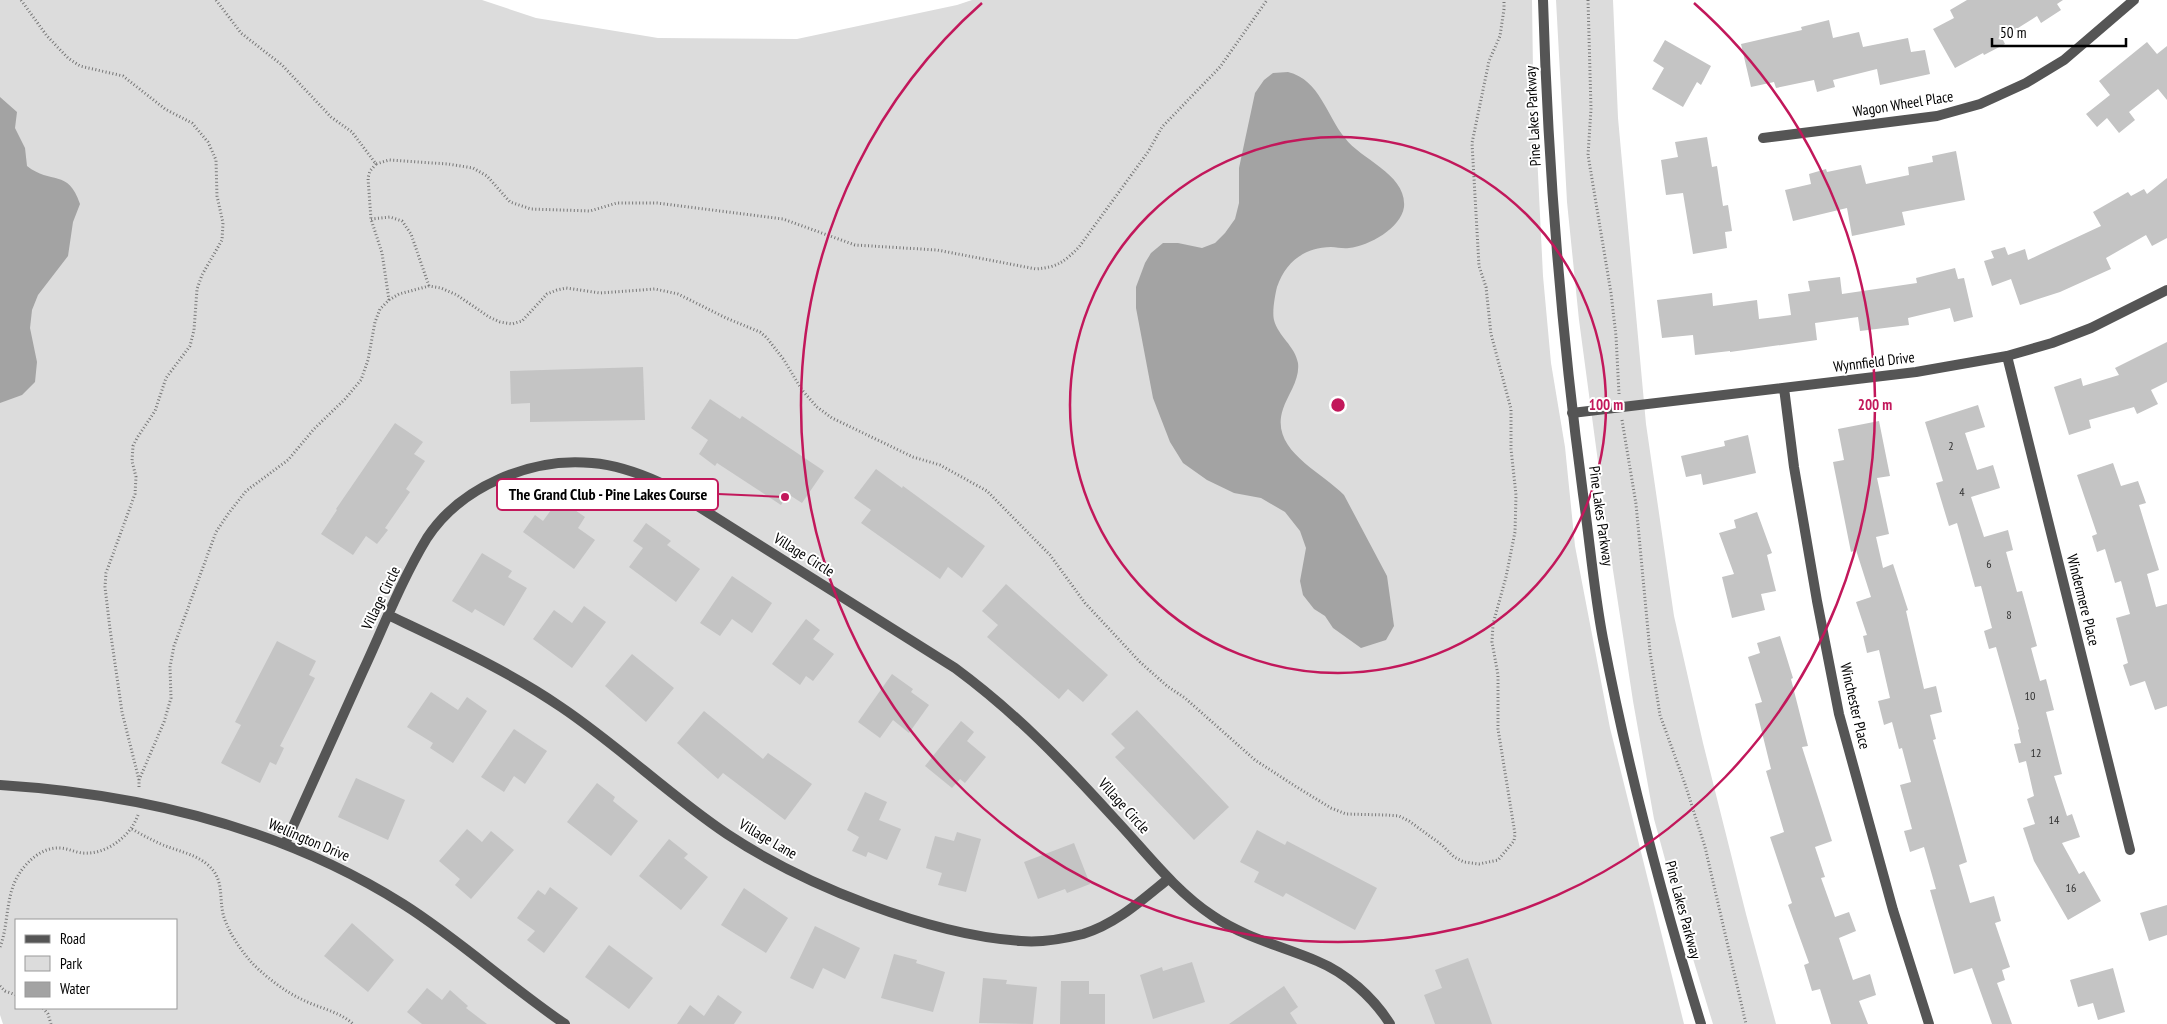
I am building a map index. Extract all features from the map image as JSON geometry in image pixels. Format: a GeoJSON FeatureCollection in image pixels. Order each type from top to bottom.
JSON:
{"type":"FeatureCollection","features":[{"type":"Feature","properties":{"kind":"street","name":"Pine Lakes Parkway"},"geometry":{"type":"LineString","coordinates":[[1543,0],[1554,219],[1572,413],[1602,637],[1634,785],[1675,940],[1701,1024]]}},
{"type":"Feature","properties":{"kind":"street","name":"Wagon Wheel Place"},"geometry":{"type":"LineString","coordinates":[[1763,138],[1930,117],[1980,104],[2026,83],[2064,60],[2134,0]]}},
{"type":"Feature","properties":{"kind":"street","name":"Wynnfield Drive"},"geometry":{"type":"LineString","coordinates":[[1572,413],[1934,369],[2007,356],[2052,343],[2091,328],[2167,290]]}},
{"type":"Feature","properties":{"kind":"street","name":"Windermere Place"},"geometry":{"type":"LineString","coordinates":[[2007,356],[2130,850]]}},
{"type":"Feature","properties":{"kind":"street","name":"Winchester Place"},"geometry":{"type":"LineString","coordinates":[[1784,388],[1794,467],[1839,714],[1893,910],[1929,1024]]}},
{"type":"Feature","properties":{"kind":"street","name":"Village Circle"},"geometry":{"type":"LineString","coordinates":[[285,844],[388,615],[427,538],[449,512],[477,491],[506,476],[557,464],[590,462],[630,470],[661,483],[935,655],[973,681],[1009,710],[1061,760],[1168,878],[1198,905],[1228,926],[1317,961],[1342,975],[1373,1002],[1390,1024]]}},
{"type":"Feature","properties":{"kind":"street","name":"Village Lane"},"geometry":{"type":"LineString","coordinates":[[388,615],[480,659],[558,705],[600,734],[687,805],[756,852],[811,880],[880,908],[939,926],[993,937],[1022,941],[1053,940],[1082,934],[1110,923],[1144,899],[1168,878]]}},
{"type":"Feature","properties":{"kind":"street","name":"Wellington Drive"},"geometry":{"type":"LineString","coordinates":[[0,785],[63,791],[138,802],[212,820],[285,844],[346,872],[405,905],[564,1024]]}},
{"type":"Feature","properties":{"kind":"path"},"geometry":{"type":"LineString","coordinates":[[0,947],[6,932],[11,894],[19,874],[26,865],[50,849],[60,848],[81,853],[99,851],[117,842],[132,829],[138,814],[139,780],[122,712],[105,587],[106,573],[135,494],[136,477],[132,461],[133,446],[155,411],[166,378],[190,346],[194,330],[197,289],[207,266],[222,240],[223,223],[216,196],[216,160],[208,142],[192,123],[165,109],[123,76],[80,66],[68,58],[47,36],[21,0]]}},
{"type":"Feature","properties":{"kind":"path"},"geometry":{"type":"LineString","coordinates":[[216,0],[241,33],[282,65],[331,117],[352,132],[376,164]]}},
{"type":"Feature","properties":{"kind":"path"},"geometry":{"type":"LineString","coordinates":[[389,300],[384,261],[371,219],[368,178],[370,170],[376,164],[389,160],[448,164],[473,168],[487,176],[510,202],[531,209],[590,211],[617,203],[657,203],[783,219],[855,245],[936,250],[1020,267],[1036,269],[1052,267],[1065,261],[1079,247],[1148,152],[1162,126],[1220,67],[1267,0]]}},
{"type":"Feature","properties":{"kind":"path"},"geometry":{"type":"LineString","coordinates":[[139,780],[164,722],[171,698],[170,667],[174,646],[216,532],[246,491],[288,460],[314,429],[345,399],[361,380],[368,360],[375,322],[380,309],[389,300],[399,294],[428,286],[441,288],[457,295],[489,317],[500,322],[512,324],[522,321],[547,294],[557,290],[566,288],[600,294],[655,289],[678,294],[726,318],[760,332],[784,360],[802,390],[817,407],[832,418],[913,457],[940,465],[987,491],[1050,555],[1085,603],[1140,662],[1167,686],[1185,698],[1254,760],[1331,808],[1346,814],[1399,816],[1422,828],[1454,857],[1464,862],[1490,863],[1498,860],[1514,842],[1515,834],[1498,730],[1498,675],[1492,642],[1494,624],[1515,532],[1516,495],[1511,449],[1511,409],[1491,334],[1486,287],[1480,266],[1472,143],[1489,61],[1500,36],[1504,0]]}},
{"type":"Feature","properties":{"kind":"path"},"geometry":{"type":"LineString","coordinates":[[1588,0],[1591,109],[1588,155],[1611,293],[1620,395]]}},
{"type":"Feature","properties":{"kind":"path"},"geometry":{"type":"LineString","coordinates":[[371,219],[390,217],[402,221],[410,234],[428,286]]}},
{"type":"Feature","properties":{"kind":"path"},"geometry":{"type":"LineString","coordinates":[[1622,419],[1636,504],[1651,662],[1660,715],[1705,847],[1746,1024]]}},
{"type":"Feature","properties":{"kind":"path"},"geometry":{"type":"LineString","coordinates":[[132,829],[164,845],[197,857],[208,865],[214,871],[221,887],[223,912],[226,922],[242,950],[253,963],[288,992],[346,1018],[353,1024]]}},
{"type":"Feature","properties":{"kind":"path"},"geometry":{"type":"LineString","coordinates":[[0,986],[5,991],[15,995]]}},
{"type":"Feature","properties":{"kind":"path"},"geometry":{"type":"LineString","coordinates":[[44,1009],[52,1024]]}},
{"type":"Feature","properties":{"kind":"green space"},"geometry":{"type":"Polygon","coordinates":[[[0,0],[482,0],[536,18],[658,38],[797,39],[957,5],[972,0],[1532,0],[1533,72],[1543,276],[1551,363],[1565,447],[1575,546],[1610,728],[1684,1024],[3,1024],[0,1015],[0,0]]]}},
{"type":"Feature","properties":{"kind":"green space"},"geometry":{"type":"Polygon","coordinates":[[[1556,0],[1613,0],[1618,118],[1646,424],[1674,616],[1703,743],[1776,1024],[1713,1024],[1686,936],[1654,819],[1633,701],[1609,544],[1579,320],[1567,202],[1556,0]]]}},
{"type":"Feature","properties":{"kind":"water"},"geometry":{"type":"Polygon","coordinates":[[[1288,72],[1308,82],[1345,138],[1352,146],[1391,176],[1403,195],[1404,207],[1402,215],[1391,229],[1383,235],[1357,247],[1321,248],[1312,250],[1297,258],[1285,270],[1277,287],[1273,317],[1279,331],[1294,351],[1298,363],[1297,375],[1283,409],[1281,423],[1283,436],[1290,448],[1300,458],[1344,495],[1387,576],[1394,626],[1386,640],[1361,648],[1333,628],[1325,616],[1314,609],[1303,595],[1300,581],[1306,548],[1300,531],[1285,512],[1261,498],[1234,493],[1207,480],[1183,463],[1170,442],[1153,398],[1136,308],[1136,287],[1151,253],[1163,243],[1178,243],[1202,248],[1215,243],[1235,219],[1239,203],[1239,168],[1255,93],[1264,80],[1273,73],[1288,72]]]}},
{"type":"Feature","properties":{"kind":"water"},"geometry":{"type":"Polygon","coordinates":[[[0,97],[17,112],[15,128],[25,148],[27,166],[36,172],[64,181],[75,193],[80,204],[73,222],[68,256],[38,295],[32,310],[30,328],[37,362],[35,382],[22,395],[0,403],[0,97]]]}},
{"type":"Feature","properties":{"kind":"building"},"geometry":{"type":"Polygon","coordinates":[[[1967,0],[2063,0],[2057,4],[2061,10],[2041,23],[2037,16],[2002,38],[2005,44],[1955,68],[1933,29],[1954,18],[1950,10],[1967,0]]]}},
{"type":"Feature","properties":{"kind":"building"},"geometry":{"type":"Polygon","coordinates":[[[1829,20],[1833,38],[1859,32],[1863,47],[1908,38],[1911,52],[1925,50],[1930,74],[1880,85],[1877,69],[1833,80],[1835,87],[1817,92],[1814,80],[1776,88],[1774,82],[1751,87],[1741,44],[1802,30],[1801,27],[1829,20]]]}},
{"type":"Feature","properties":{"kind":"building"},"geometry":{"type":"Polygon","coordinates":[[[1665,40],[1711,66],[1701,85],[1697,82],[1683,107],[1652,89],[1664,68],[1653,61],[1665,40]]]}},
{"type":"Feature","properties":{"kind":"building"},"geometry":{"type":"Polygon","coordinates":[[[2147,42],[2157,54],[2167,46],[2167,100],[2158,89],[2129,112],[2135,120],[2119,133],[2107,118],[2097,127],[2086,114],[2110,95],[2099,81],[2147,42]]]}},
{"type":"Feature","properties":{"kind":"building"},"geometry":{"type":"Polygon","coordinates":[[[1707,137],[1712,167],[1717,166],[1723,206],[1728,205],[1732,231],[1725,232],[1727,248],[1693,254],[1683,193],[1666,195],[1661,160],[1678,157],[1675,142],[1707,137]]]}},
{"type":"Feature","properties":{"kind":"building"},"geometry":{"type":"Polygon","coordinates":[[[1956,151],[1965,200],[1902,212],[1905,225],[1852,236],[1847,208],[1793,221],[1785,190],[1811,184],[1809,174],[1826,169],[1827,172],[1861,165],[1866,184],[1909,175],[1908,167],[1933,162],[1932,156],[1956,151]]]}},
{"type":"Feature","properties":{"kind":"building"},"geometry":{"type":"Polygon","coordinates":[[[2167,178],[2167,238],[2152,246],[2146,235],[2106,258],[2111,269],[2060,292],[2020,305],[2011,279],[1992,286],[1984,261],[1994,258],[1991,251],[2005,247],[2008,255],[2025,249],[2028,260],[2101,226],[2093,212],[2128,192],[2131,196],[2144,189],[2147,194],[2167,178]]]}},
{"type":"Feature","properties":{"kind":"building"},"geometry":{"type":"Polygon","coordinates":[[[1955,268],[1958,279],[1964,278],[1973,317],[1954,322],[1950,308],[1908,318],[1909,325],[1860,331],[1858,317],[1815,323],[1817,340],[1695,355],[1693,335],[1662,338],[1657,300],[1712,293],[1713,306],[1757,300],[1759,319],[1791,315],[1788,294],[1810,291],[1808,281],[1840,277],[1842,294],[1917,283],[1916,278],[1955,268]]]}},
{"type":"Feature","properties":{"kind":"building"},"geometry":{"type":"Polygon","coordinates":[[[2167,342],[2167,382],[2151,390],[2158,404],[2137,414],[2134,407],[2089,420],[2091,428],[2069,435],[2054,387],[2081,378],[2083,386],[2119,375],[2115,368],[2167,342]]]}},
{"type":"Feature","properties":{"kind":"building"},"geometry":{"type":"Polygon","coordinates":[[[643,367],[645,420],[530,422],[530,403],[511,404],[510,371],[643,367]]]}},
{"type":"Feature","properties":{"kind":"building"},"geometry":{"type":"Polygon","coordinates":[[[710,399],[740,419],[742,416],[824,471],[802,503],[788,494],[781,505],[717,463],[715,466],[699,454],[708,440],[691,428],[710,399]]]}},
{"type":"Feature","properties":{"kind":"building"},"geometry":{"type":"Polygon","coordinates":[[[1978,405],[1985,427],[1965,433],[1977,470],[1993,465],[2000,488],[1971,497],[1984,537],[2008,530],[2013,550],[2006,552],[2017,592],[2022,591],[2037,646],[2031,648],[2040,681],[2046,679],[2054,710],[2046,712],[2062,774],[2054,776],[2067,816],[2072,814],[2080,837],[2062,843],[2079,874],[2084,871],[2101,901],[2068,920],[2034,861],[2023,828],[2035,824],[2027,799],[2034,796],[2026,761],[2019,763],[2014,744],[2021,743],[2019,729],[1996,647],[1989,649],[1984,631],[1992,628],[1981,586],[1975,587],[1957,523],[1949,526],[1936,483],[1943,481],[1925,422],[1978,405]]]}},
{"type":"Feature","properties":{"kind":"building"},"geometry":{"type":"Polygon","coordinates":[[[1879,421],[1890,476],[1877,478],[1889,534],[1876,537],[1883,568],[1893,564],[1908,610],[1906,611],[1924,689],[1936,686],[1942,712],[1930,715],[1936,739],[1933,740],[1967,862],[1959,865],[1970,903],[1994,896],[2001,921],[1995,923],[2010,967],[2002,970],[2005,980],[1997,983],[2012,1024],[1992,1024],[1972,968],[1954,974],[1930,890],[1936,889],[1924,847],[1910,852],[1904,831],[1912,829],[1900,785],[1911,782],[1902,748],[1899,749],[1892,722],[1884,725],[1878,701],[1890,698],[1879,650],[1867,653],[1863,636],[1867,635],[1856,602],[1871,597],[1856,550],[1851,552],[1833,462],[1844,460],[1838,429],[1879,421]]]}},
{"type":"Feature","properties":{"kind":"building"},"geometry":{"type":"Polygon","coordinates":[[[395,423],[423,442],[414,454],[425,461],[406,489],[410,492],[385,528],[388,530],[377,544],[366,536],[353,555],[321,534],[395,423]]]}},
{"type":"Feature","properties":{"kind":"building"},"geometry":{"type":"Polygon","coordinates":[[[1748,435],[1756,473],[1703,485],[1701,474],[1686,477],[1681,456],[1725,446],[1724,441],[1748,435]]]}},
{"type":"Feature","properties":{"kind":"building"},"geometry":{"type":"Polygon","coordinates":[[[2113,463],[2121,486],[2138,481],[2146,503],[2139,505],[2159,570],[2147,574],[2156,607],[2167,604],[2167,706],[2155,710],[2145,681],[2130,686],[2123,665],[2128,663],[2116,618],[2130,614],[2121,581],[2115,583],[2105,549],[2097,552],[2092,536],[2097,534],[2077,475],[2113,463]]]}},
{"type":"Feature","properties":{"kind":"building"},"geometry":{"type":"Polygon","coordinates":[[[876,469],[902,488],[903,486],[985,546],[962,578],[948,567],[940,579],[861,523],[871,510],[854,498],[876,469]]]}},
{"type":"Feature","properties":{"kind":"building"},"geometry":{"type":"Polygon","coordinates":[[[559,499],[585,517],[578,528],[595,540],[574,569],[523,532],[535,515],[543,521],[559,499]]]}},
{"type":"Feature","properties":{"kind":"building"},"geometry":{"type":"Polygon","coordinates":[[[1757,512],[1772,553],[1767,555],[1776,591],[1761,594],[1765,610],[1732,618],[1722,577],[1734,574],[1719,533],[1736,528],[1734,520],[1757,512]]]}},
{"type":"Feature","properties":{"kind":"building"},"geometry":{"type":"Polygon","coordinates":[[[646,523],[671,541],[667,545],[700,569],[676,602],[629,567],[643,548],[633,541],[646,523]]]}},
{"type":"Feature","properties":{"kind":"building"},"geometry":{"type":"Polygon","coordinates":[[[482,553],[512,571],[508,577],[527,588],[504,626],[475,609],[472,613],[452,601],[482,553]]]}},
{"type":"Feature","properties":{"kind":"building"},"geometry":{"type":"Polygon","coordinates":[[[732,576],[772,603],[752,633],[732,619],[720,636],[700,623],[732,576]]]}},
{"type":"Feature","properties":{"kind":"building"},"geometry":{"type":"Polygon","coordinates":[[[1006,584],[1108,675],[1083,702],[1068,689],[1059,699],[987,637],[998,625],[982,611],[1006,584]]]}},
{"type":"Feature","properties":{"kind":"building"},"geometry":{"type":"Polygon","coordinates":[[[584,606],[606,622],[572,668],[533,639],[554,610],[572,623],[584,606]]]}},
{"type":"Feature","properties":{"kind":"building"},"geometry":{"type":"Polygon","coordinates":[[[806,619],[820,630],[813,639],[834,654],[813,681],[806,676],[800,685],[772,664],[806,619]]]}},
{"type":"Feature","properties":{"kind":"building"},"geometry":{"type":"Polygon","coordinates":[[[1780,636],[1793,678],[1791,679],[1808,746],[1802,747],[1832,841],[1815,847],[1825,877],[1821,878],[1835,917],[1849,912],[1856,931],[1839,938],[1853,980],[1870,974],[1876,995],[1859,1001],[1868,1024],[1831,1024],[1820,989],[1812,991],[1804,965],[1809,963],[1788,905],[1792,903],[1770,837],[1784,832],[1766,771],[1771,769],[1755,704],[1762,702],[1748,657],[1760,653],[1757,643],[1780,636]]]}},
{"type":"Feature","properties":{"kind":"building"},"geometry":{"type":"Polygon","coordinates":[[[277,641],[316,661],[309,675],[315,678],[280,746],[284,748],[276,765],[270,762],[260,783],[221,763],[241,725],[235,722],[277,641]]]}},
{"type":"Feature","properties":{"kind":"building"},"geometry":{"type":"Polygon","coordinates":[[[632,654],[674,688],[646,722],[605,686],[632,654]]]}},
{"type":"Feature","properties":{"kind":"building"},"geometry":{"type":"Polygon","coordinates":[[[892,674],[913,689],[911,692],[929,705],[909,733],[893,720],[880,738],[858,722],[892,674]]]}},
{"type":"Feature","properties":{"kind":"building"},"geometry":{"type":"Polygon","coordinates":[[[431,692],[458,710],[467,697],[487,711],[453,763],[430,748],[433,743],[407,727],[431,692]]]}},
{"type":"Feature","properties":{"kind":"building"},"geometry":{"type":"Polygon","coordinates":[[[1137,710],[1229,807],[1194,840],[1115,757],[1125,748],[1111,734],[1137,710]]]}},
{"type":"Feature","properties":{"kind":"building"},"geometry":{"type":"Polygon","coordinates":[[[704,711],[763,759],[768,753],[812,784],[785,820],[723,773],[718,779],[677,743],[704,711]]]}},
{"type":"Feature","properties":{"kind":"building"},"geometry":{"type":"Polygon","coordinates":[[[961,721],[974,732],[967,741],[986,757],[965,783],[960,779],[952,788],[925,766],[961,721]]]}},
{"type":"Feature","properties":{"kind":"building"},"geometry":{"type":"Polygon","coordinates":[[[514,729],[547,751],[525,784],[514,776],[504,792],[481,777],[514,729]]]}},
{"type":"Feature","properties":{"kind":"building"},"geometry":{"type":"Polygon","coordinates":[[[356,778],[405,800],[388,840],[338,817],[356,778]]]}},
{"type":"Feature","properties":{"kind":"building"},"geometry":{"type":"Polygon","coordinates":[[[597,783],[615,797],[613,801],[638,821],[611,856],[567,822],[597,783]]]}},
{"type":"Feature","properties":{"kind":"building"},"geometry":{"type":"Polygon","coordinates":[[[865,792],[887,802],[879,820],[901,829],[887,860],[868,852],[866,857],[852,851],[859,837],[847,830],[865,792]]]}},
{"type":"Feature","properties":{"kind":"building"},"geometry":{"type":"Polygon","coordinates":[[[467,829],[482,842],[491,831],[514,850],[471,899],[455,885],[460,879],[439,861],[467,829]]]}},
{"type":"Feature","properties":{"kind":"building"},"geometry":{"type":"Polygon","coordinates":[[[1257,830],[1285,845],[1287,841],[1377,888],[1355,930],[1286,893],[1283,897],[1254,882],[1259,872],[1240,862],[1257,830]]]}},
{"type":"Feature","properties":{"kind":"building"},"geometry":{"type":"Polygon","coordinates":[[[957,832],[981,839],[966,892],[938,885],[942,873],[926,868],[935,836],[954,841],[957,832]]]}},
{"type":"Feature","properties":{"kind":"building"},"geometry":{"type":"Polygon","coordinates":[[[669,839],[688,854],[684,858],[708,877],[681,910],[639,876],[669,839]]]}},
{"type":"Feature","properties":{"kind":"building"},"geometry":{"type":"Polygon","coordinates":[[[1074,843],[1090,884],[1067,893],[1065,889],[1038,899],[1024,862],[1074,843]]]}},
{"type":"Feature","properties":{"kind":"building"},"geometry":{"type":"Polygon","coordinates":[[[550,887],[578,908],[544,953],[527,940],[535,931],[517,918],[538,890],[545,895],[550,887]]]}},
{"type":"Feature","properties":{"kind":"building"},"geometry":{"type":"Polygon","coordinates":[[[744,888],[788,918],[766,953],[721,925],[744,888]]]}},
{"type":"Feature","properties":{"kind":"building"},"geometry":{"type":"Polygon","coordinates":[[[2167,905],[2167,935],[2149,941],[2140,913],[2167,905]]]}},
{"type":"Feature","properties":{"kind":"building"},"geometry":{"type":"Polygon","coordinates":[[[352,923],[394,960],[368,992],[324,956],[352,923]]]}},
{"type":"Feature","properties":{"kind":"building"},"geometry":{"type":"Polygon","coordinates":[[[815,926],[860,948],[845,979],[823,968],[813,989],[790,978],[815,926]]]}},
{"type":"Feature","properties":{"kind":"building"},"geometry":{"type":"Polygon","coordinates":[[[609,945],[653,978],[629,1009],[585,977],[609,945]]]}},
{"type":"Feature","properties":{"kind":"building"},"geometry":{"type":"Polygon","coordinates":[[[894,954],[917,960],[916,963],[945,972],[933,1012],[881,998],[894,954]]]}},
{"type":"Feature","properties":{"kind":"building"},"geometry":{"type":"Polygon","coordinates":[[[1468,958],[1492,1024],[1435,1024],[1424,995],[1442,988],[1435,970],[1468,958]]]}},
{"type":"Feature","properties":{"kind":"building"},"geometry":{"type":"Polygon","coordinates":[[[1192,962],[1205,1002],[1153,1019],[1140,975],[1162,967],[1163,971],[1192,962]]]}},
{"type":"Feature","properties":{"kind":"building"},"geometry":{"type":"Polygon","coordinates":[[[2113,968],[2125,1012],[2098,1020],[2093,1003],[2078,1007],[2070,980],[2113,968]]]}},
{"type":"Feature","properties":{"kind":"building"},"geometry":{"type":"Polygon","coordinates":[[[983,978],[1007,980],[1006,984],[1037,987],[1033,1024],[979,1023],[983,978]]]}},
{"type":"Feature","properties":{"kind":"building"},"geometry":{"type":"Polygon","coordinates":[[[1061,981],[1089,981],[1089,994],[1105,994],[1105,1024],[1060,1024],[1061,981]]]}},
{"type":"Feature","properties":{"kind":"building"},"geometry":{"type":"Polygon","coordinates":[[[1284,986],[1298,1007],[1290,1013],[1297,1024],[1229,1024],[1284,986]]]}},
{"type":"Feature","properties":{"kind":"building"},"geometry":{"type":"Polygon","coordinates":[[[427,988],[442,1000],[450,990],[468,1006],[466,1008],[487,1024],[422,1024],[407,1012],[427,988]]]}},
{"type":"Feature","properties":{"kind":"building"},"geometry":{"type":"Polygon","coordinates":[[[718,995],[742,1012],[734,1024],[677,1024],[690,1005],[704,1016],[718,995]]]}},
{"type":"Feature","properties":{"kind":"place","name":"The Grand Club - Pine Lakes Course"},"geometry":{"type":"Point","coordinates":[785,497]}}]}
